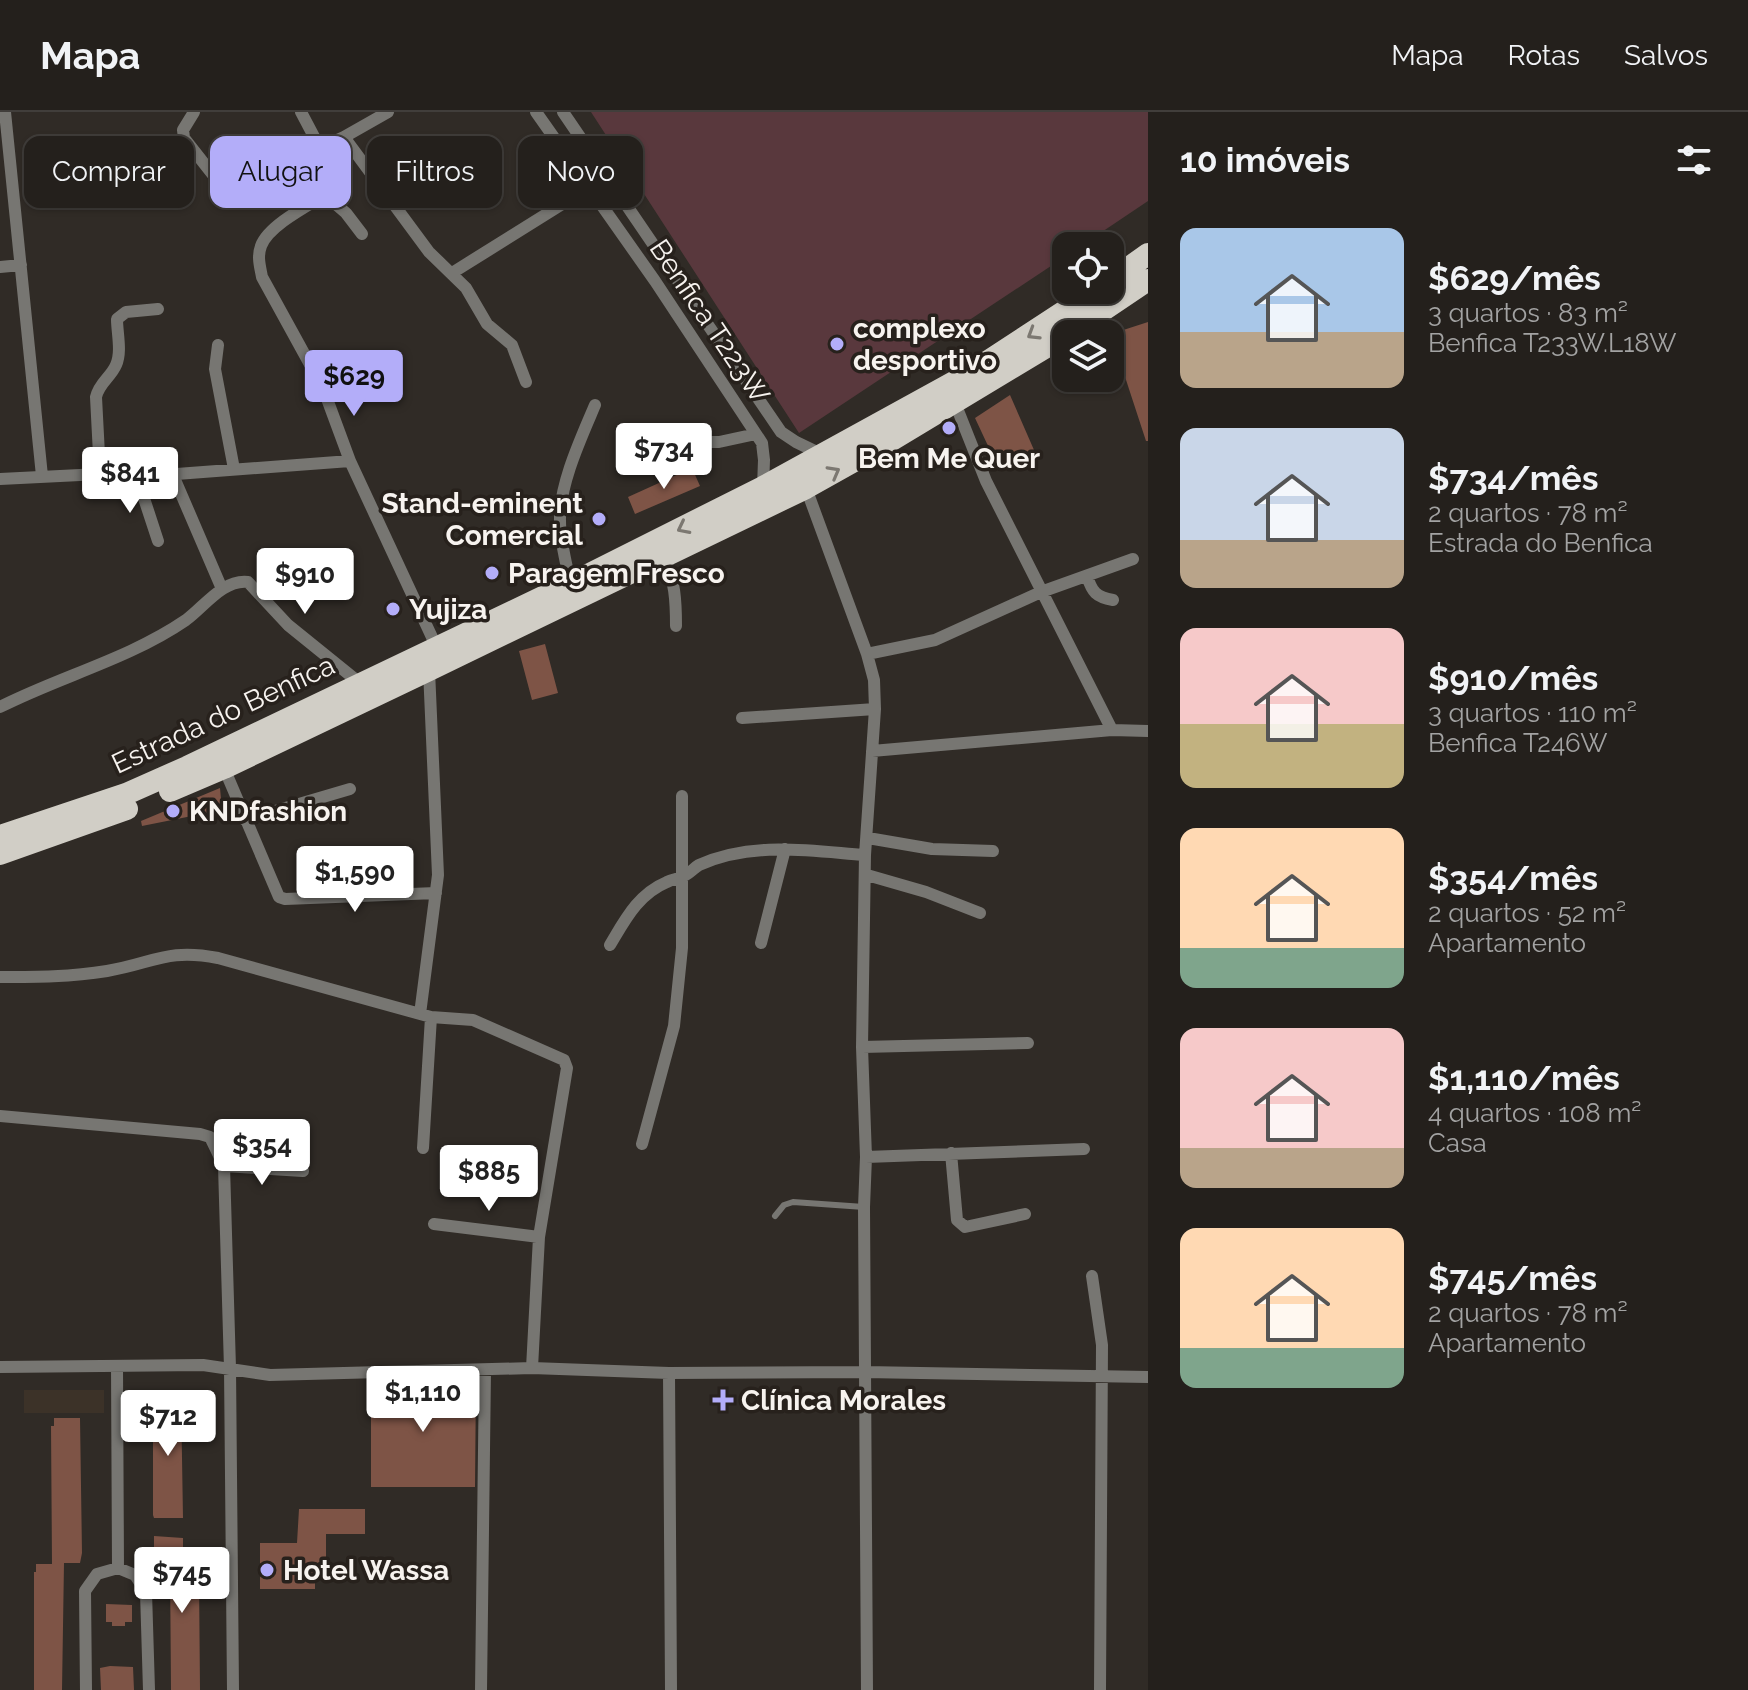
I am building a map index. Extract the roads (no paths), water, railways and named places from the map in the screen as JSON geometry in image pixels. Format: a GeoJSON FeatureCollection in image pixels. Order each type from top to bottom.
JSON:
{"type":"FeatureCollection","features":[{"type":"Feature","properties":{"kind":"highway"},"geometry":{"type":"LineString","coordinates":[[1124,271],[1148,254]]}},
{"type":"Feature","properties":{"kind":"highway","name":"Estrada do Benfica"},"geometry":{"type":"LineString","coordinates":[[1089,320],[1148,280]]}},
{"type":"Feature","properties":{"kind":"highway","name":"Estrada do Benfica"},"geometry":{"type":"LineString","coordinates":[[0,836],[126,794],[570,584],[823,455],[967,375],[1076,304]]}},
{"type":"Feature","properties":{"kind":"highway","name":"Estrada do Benfica"},"geometry":{"type":"LineString","coordinates":[[0,854],[80,828],[224,768],[664,558],[806,488],[1052,344]]}},
{"type":"Feature","properties":{"kind":"street"},"geometry":{"type":"LineString","coordinates":[[5,112],[42,476]]}},
{"type":"Feature","properties":{"kind":"street"},"geometry":{"type":"LineString","coordinates":[[194,112],[183,130],[184,138],[210,171]]}},
{"type":"Feature","properties":{"kind":"street"},"geometry":{"type":"LineString","coordinates":[[301,112],[314,136]]}},
{"type":"Feature","properties":{"kind":"street"},"geometry":{"type":"LineString","coordinates":[[346,136],[388,112]]}},
{"type":"Feature","properties":{"kind":"street","name":"Benfica T223W"},"geometry":{"type":"LineString","coordinates":[[536,112],[552,136]]}},
{"type":"Feature","properties":{"kind":"street"},"geometry":{"type":"LineString","coordinates":[[563,112],[781,432],[823,455]]}},
{"type":"Feature","properties":{"kind":"street"},"geometry":{"type":"LineString","coordinates":[[351,146],[429,252],[466,288],[487,324],[512,345],[526,382]]}},
{"type":"Feature","properties":{"kind":"street"},"geometry":{"type":"LineString","coordinates":[[307,208],[267,236],[261,244],[258,259],[268,291],[309,358],[323,388],[350,461],[437,648]]}},
{"type":"Feature","properties":{"kind":"street"},"geometry":{"type":"LineString","coordinates":[[340,208],[362,234]]}},
{"type":"Feature","properties":{"kind":"street"},"geometry":{"type":"LineString","coordinates":[[452,273],[556,208]]}},
{"type":"Feature","properties":{"kind":"street","name":"Benfica T223W"},"geometry":{"type":"LineString","coordinates":[[602,208],[663,292],[762,443],[763,487]]}},
{"type":"Feature","properties":{"kind":"street"},"geometry":{"type":"LineString","coordinates":[[0,267],[21,265]]}},
{"type":"Feature","properties":{"kind":"street"},"geometry":{"type":"LineString","coordinates":[[100,474],[96,397],[97,389],[115,367],[118,358],[117,319],[126,312],[158,309]]}},
{"type":"Feature","properties":{"kind":"street"},"geometry":{"type":"LineString","coordinates":[[218,345],[215,369],[234,469]]}},
{"type":"Feature","properties":{"kind":"street"},"geometry":{"type":"LineString","coordinates":[[955,403],[986,481],[1112,730]]}},
{"type":"Feature","properties":{"kind":"street"},"geometry":{"type":"LineString","coordinates":[[570,584],[560,520],[562,499],[578,446],[595,405]]}},
{"type":"Feature","properties":{"kind":"street"},"geometry":{"type":"LineString","coordinates":[[674,442],[719,442],[756,434]]}},
{"type":"Feature","properties":{"kind":"street"},"geometry":{"type":"LineString","coordinates":[[0,479],[100,474],[137,477],[350,461]]}},
{"type":"Feature","properties":{"kind":"street"},"geometry":{"type":"LineString","coordinates":[[173,475],[222,589]]}},
{"type":"Feature","properties":{"kind":"street"},"geometry":{"type":"LineString","coordinates":[[137,477],[158,541]]}},
{"type":"Feature","properties":{"kind":"street"},"geometry":{"type":"LineString","coordinates":[[806,488],[874,680],[875,709],[865,855],[862,1047],[866,1157],[867,1690]]}},
{"type":"Feature","properties":{"kind":"street"},"geometry":{"type":"LineString","coordinates":[[664,558],[672,573],[676,626]]}},
{"type":"Feature","properties":{"kind":"street"},"geometry":{"type":"LineString","coordinates":[[867,654],[935,640],[1041,592],[1133,559]]}},
{"type":"Feature","properties":{"kind":"street"},"geometry":{"type":"LineString","coordinates":[[1087,576],[1092,591],[1098,597],[1113,600]]}},
{"type":"Feature","properties":{"kind":"street"},"geometry":{"type":"LineString","coordinates":[[0,707],[138,647],[186,619],[222,589],[240,582],[248,582],[288,625],[361,684]]}},
{"type":"Feature","properties":{"kind":"street"},"geometry":{"type":"LineString","coordinates":[[423,1148],[426,1016],[438,859],[429,670]]}},
{"type":"Feature","properties":{"kind":"street"},"geometry":{"type":"LineString","coordinates":[[742,718],[875,709]]}},
{"type":"Feature","properties":{"kind":"street"},"geometry":{"type":"LineString","coordinates":[[872,751],[1112,730],[1148,731]]}},
{"type":"Feature","properties":{"kind":"street"},"geometry":{"type":"LineString","coordinates":[[224,768],[279,897],[436,893]]}},
{"type":"Feature","properties":{"kind":"street"},"geometry":{"type":"LineString","coordinates":[[245,820],[350,789]]}},
{"type":"Feature","properties":{"kind":"street"},"geometry":{"type":"LineString","coordinates":[[642,1144],[674,1026],[682,948],[682,796]]}},
{"type":"Feature","properties":{"kind":"street"},"geometry":{"type":"LineString","coordinates":[[868,838],[932,849],[993,851]]}},
{"type":"Feature","properties":{"kind":"street"},"geometry":{"type":"LineString","coordinates":[[610,945],[631,910],[646,893],[683,877],[697,866],[746,851],[785,849],[865,855]]}},
{"type":"Feature","properties":{"kind":"street"},"geometry":{"type":"LineString","coordinates":[[761,943],[785,849]]}},
{"type":"Feature","properties":{"kind":"street"},"geometry":{"type":"LineString","coordinates":[[867,875],[926,892],[980,913]]}},
{"type":"Feature","properties":{"kind":"street"},"geometry":{"type":"LineString","coordinates":[[0,977],[64,977],[111,970],[169,954],[193,953],[426,1016],[473,1020],[564,1060],[567,1068],[539,1237],[532,1368]]}},
{"type":"Feature","properties":{"kind":"street"},"geometry":{"type":"LineString","coordinates":[[862,1047],[1028,1043]]}},
{"type":"Feature","properties":{"kind":"street"},"geometry":{"type":"LineString","coordinates":[[0,1116],[200,1134],[210,1137],[224,1166],[230,1368],[233,1690]]}},
{"type":"Feature","properties":{"kind":"street"},"geometry":{"type":"LineString","coordinates":[[866,1157],[1084,1149]]}},
{"type":"Feature","properties":{"kind":"street"},"geometry":{"type":"LineString","coordinates":[[951,1153],[957,1220],[960,1224],[965,1227],[1025,1214]]}},
{"type":"Feature","properties":{"kind":"street"},"geometry":{"type":"LineString","coordinates":[[224,1166],[303,1171]]}},
{"type":"Feature","properties":{"kind":"street"},"geometry":{"type":"LineString","coordinates":[[434,1224],[539,1237]]}},
{"type":"Feature","properties":{"kind":"street"},"geometry":{"type":"LineString","coordinates":[[1092,1276],[1102,1345],[1100,1690]]}},
{"type":"Feature","properties":{"kind":"street"},"geometry":{"type":"LineString","coordinates":[[0,1367],[203,1365],[270,1375],[532,1368],[669,1373],[865,1372],[1148,1377]]}},
{"type":"Feature","properties":{"kind":"street"},"geometry":{"type":"LineString","coordinates":[[117,1366],[118,1568]]}},
{"type":"Feature","properties":{"kind":"street"},"geometry":{"type":"LineString","coordinates":[[481,1690],[485,1370]]}},
{"type":"Feature","properties":{"kind":"street"},"geometry":{"type":"LineString","coordinates":[[669,1373],[671,1690]]}},
{"type":"Feature","properties":{"kind":"street"},"geometry":{"type":"LineString","coordinates":[[86,1690],[85,1591],[97,1574],[118,1568],[135,1575],[146,1592],[149,1690]]}},
{"type":"Feature","properties":{"kind":"lane"},"geometry":{"type":"LineString","coordinates":[[775,1216],[784,1205],[793,1202],[864,1207]]}},
{"type":"Feature","properties":{"kind":"place","name":"complexo desportivo"},"geometry":{"type":"Point","coordinates":[837,344]}},
{"type":"Feature","properties":{"kind":"place","name":"Bem Me Quer"},"geometry":{"type":"Point","coordinates":[949,428]}},
{"type":"Feature","properties":{"kind":"place","name":"Stand-eminent Comercial"},"geometry":{"type":"Point","coordinates":[599,519]}},
{"type":"Feature","properties":{"kind":"place","name":"Paragem Fresco"},"geometry":{"type":"Point","coordinates":[492,573]}},
{"type":"Feature","properties":{"kind":"place","name":"Yujiza"},"geometry":{"type":"Point","coordinates":[393,609]}},
{"type":"Feature","properties":{"kind":"place","name":"KNDfashion"},"geometry":{"type":"Point","coordinates":[173,811]}},
{"type":"Feature","properties":{"kind":"place","name":"Clínica Morales"},"geometry":{"type":"Point","coordinates":[723,1400]}},
{"type":"Feature","properties":{"kind":"place","name":"Hotel Wassa"},"geometry":{"type":"Point","coordinates":[267,1570]}}]}
